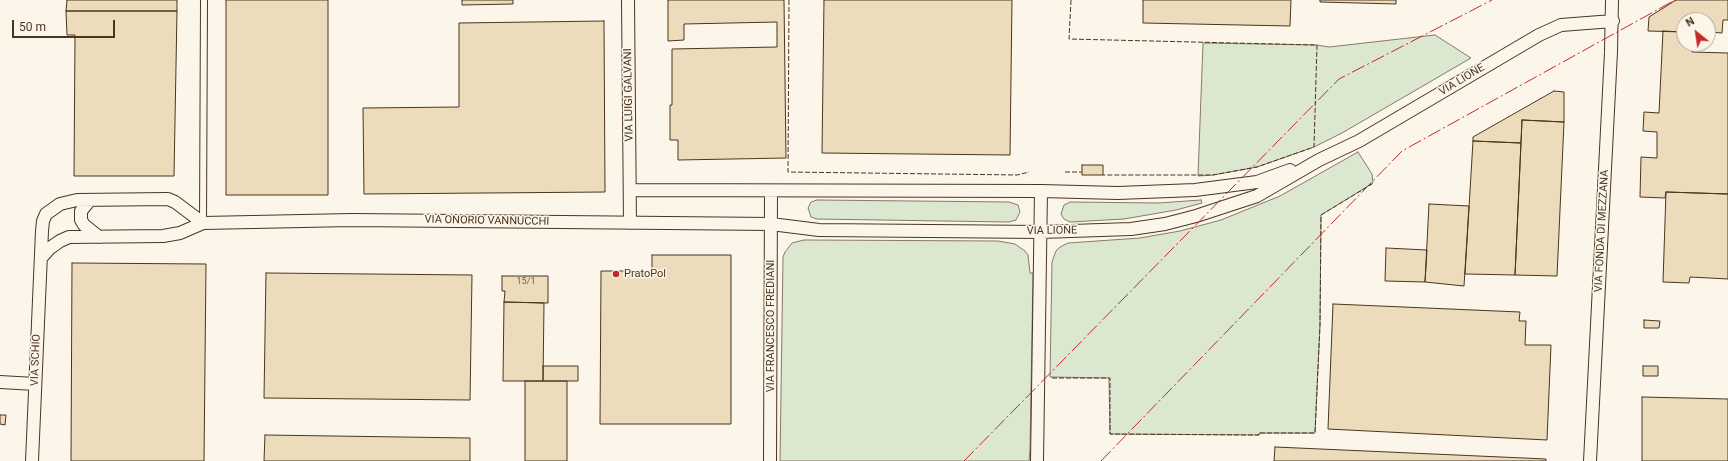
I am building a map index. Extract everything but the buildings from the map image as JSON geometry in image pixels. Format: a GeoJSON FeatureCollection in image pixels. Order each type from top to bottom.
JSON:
{"type":"FeatureCollection","features":[{"type":"Feature","properties":{"kind":"street","name":"VIA LUIGI GALVANI"},"geometry":{"type":"LineString","coordinates":[[628,0],[630,223]]}},
{"type":"Feature","properties":{"kind":"street","name":"VIA FONDA DI MEZZANA"},"geometry":{"type":"LineString","coordinates":[[1590,461],[1613,21],[1612,0]]}},
{"type":"Feature","properties":{"kind":"street","name":"VIA LIONE"},"geometry":{"type":"LineString","coordinates":[[771,224],[818,230],[1041,232],[1131,229],[1165,224],[1196,216],[1257,196],[1319,160],[1359,141],[1539,35],[1561,25],[1613,21]]}},
{"type":"Feature","properties":{"kind":"street","name":"VIA LIONE"},"geometry":{"type":"LineString","coordinates":[[771,191],[1041,191],[1118,193],[1195,190],[1257,182],[1319,160]]}},
{"type":"Feature","properties":{"kind":"street"},"geometry":{"type":"LineString","coordinates":[[630,190],[771,191]]}},
{"type":"Feature","properties":{"kind":"street","name":"VIA FRANCESCO FREDIANI"},"geometry":{"type":"LineString","coordinates":[[770,461],[771,191]]}},
{"type":"Feature","properties":{"kind":"street"},"geometry":{"type":"LineString","coordinates":[[1037,461],[1041,191]]}},
{"type":"Feature","properties":{"kind":"street"},"geometry":{"type":"LineString","coordinates":[[90,200],[81,211],[81,220],[99,237]]}},
{"type":"Feature","properties":{"kind":"street"},"geometry":{"type":"LineString","coordinates":[[41,258],[43,221],[46,214],[52,208],[68,201],[168,200],[175,202],[202,223]]}},
{"type":"Feature","properties":{"kind":"street","name":"VIA ONORIO VANNUCCHI"},"geometry":{"type":"LineString","coordinates":[[41,258],[50,248],[60,241],[70,237],[170,235],[202,223],[352,220],[771,224]]}},
{"type":"Feature","properties":{"kind":"street","name":"VIA SCHIO"},"geometry":{"type":"LineString","coordinates":[[32,461],[41,258]]}},
{"type":"Feature","properties":{"kind":"street"},"geometry":{"type":"LineString","coordinates":[[0,382],[36,384]]}},
{"type":"Feature","properties":{"kind":"lane"},"geometry":{"type":"LineString","coordinates":[[202,223],[204,0]]}},
{"type":"Feature","properties":{"kind":"green space"},"geometry":{"type":"Polygon","coordinates":[[[1435,35],[1471,58],[1342,133],[1314,147],[1257,167],[1213,175],[1198,176],[1203,43],[1317,45],[1329,47],[1435,35]]]}},
{"type":"Feature","properties":{"kind":"green space"},"geometry":{"type":"Polygon","coordinates":[[[1358,152],[1372,174],[1373,183],[1321,215],[1320,325],[1315,433],[1259,433],[1259,435],[1110,434],[1109,378],[1050,377],[1052,262],[1056,251],[1060,247],[1068,243],[1140,238],[1180,231],[1221,220],[1280,196],[1358,152]]]}},
{"type":"Feature","properties":{"kind":"green space"},"geometry":{"type":"Polygon","coordinates":[[[817,200],[1009,202],[1018,205],[1020,212],[1016,220],[1009,222],[817,219],[811,217],[808,208],[811,202],[817,200]]]}},
{"type":"Feature","properties":{"kind":"green space"},"geometry":{"type":"Polygon","coordinates":[[[1201,200],[1202,203],[1176,210],[1124,219],[1070,222],[1064,219],[1061,214],[1064,205],[1070,202],[1159,203],[1201,200]]]}},
{"type":"Feature","properties":{"kind":"green space"},"geometry":{"type":"Polygon","coordinates":[[[804,240],[998,241],[1015,244],[1025,251],[1028,255],[1030,273],[1033,273],[1029,461],[780,461],[783,257],[792,243],[804,240]]]}},
{"type":"Feature","properties":{"kind":"fence"},"geometry":{"type":"LineString","coordinates":[[789,0],[788,172],[1017,175],[1029,172]]}},
{"type":"Feature","properties":{"kind":"fence"},"geometry":{"type":"LineString","coordinates":[[1071,0],[1069,39],[1317,45],[1314,147],[1257,167],[1213,175],[1103,175]]}},
{"type":"Feature","properties":{"kind":"fence"},"geometry":{"type":"LineString","coordinates":[[1065,172],[1082,172]]}},
{"type":"Feature","properties":{"kind":"fence"},"geometry":{"type":"LineString","coordinates":[[1052,378],[1110,378],[1110,434],[1259,435],[1259,433],[1315,433],[1320,325],[1321,215],[1372,184]]}},
{"type":"Feature","properties":{"kind":"power"},"geometry":{"type":"LineString","coordinates":[[964,461],[1339,79],[1492,0]]}},
{"type":"Feature","properties":{"kind":"power"},"geometry":{"type":"LineString","coordinates":[[1101,461],[1402,151],[1675,0]]}},
{"type":"Feature","properties":{"kind":"place","name":"PratoPol"},"geometry":{"type":"Point","coordinates":[616,274]}}]}
